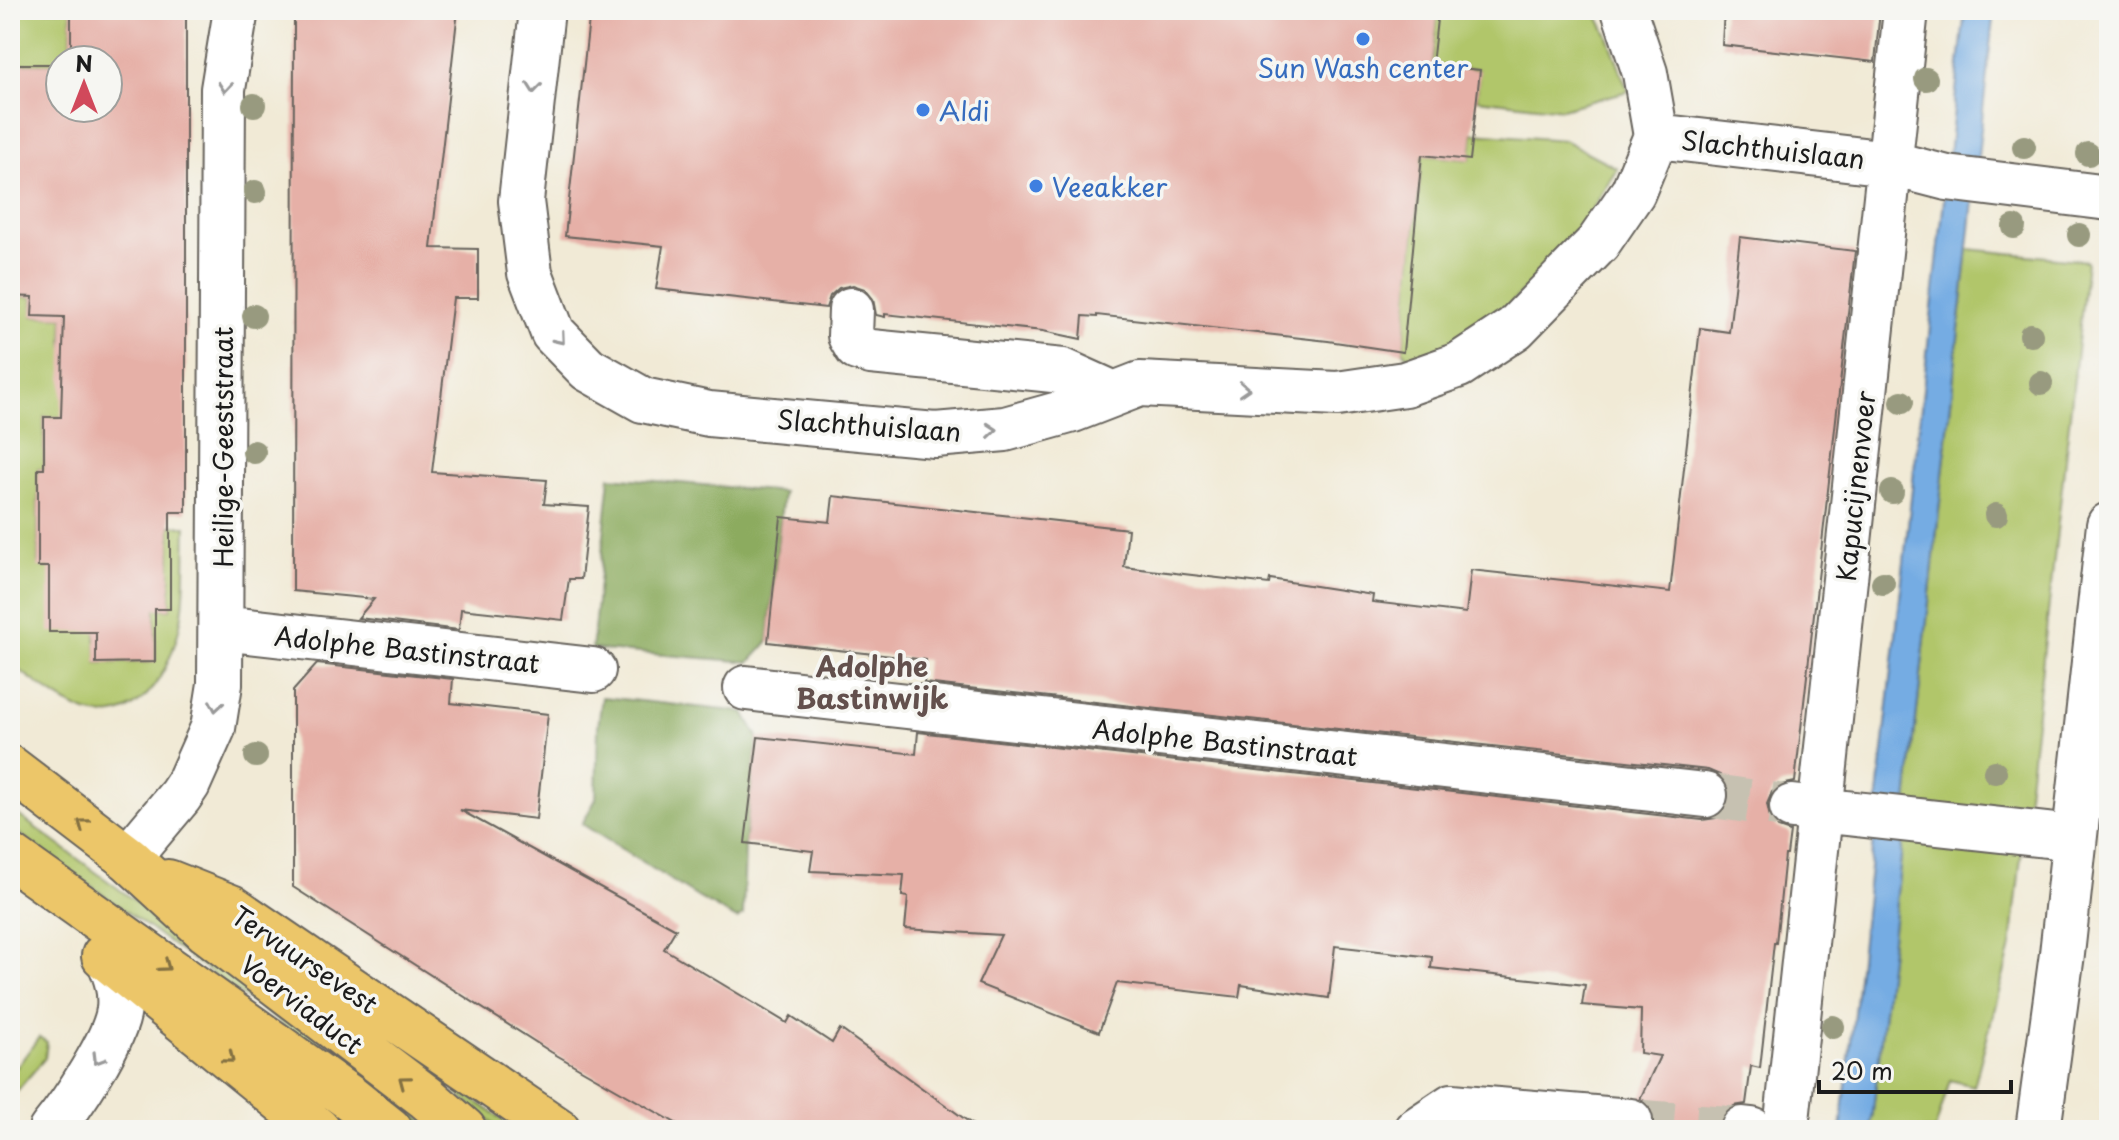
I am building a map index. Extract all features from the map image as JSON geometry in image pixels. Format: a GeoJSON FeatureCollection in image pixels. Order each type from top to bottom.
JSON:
{"type":"FeatureCollection","features":[{"type":"Feature","properties":{"kind":"main road","name":"Tervuursevest"},"geometry":{"type":"LineString","coordinates":[[10,768],[136,865],[231,907],[558,1130]]}},
{"type":"Feature","properties":{"kind":"main road","name":"Voerviaduct"},"geometry":{"type":"LineString","coordinates":[[10,856],[350,1098],[390,1130]]}},
{"type":"Feature","properties":{"kind":"main road","name":"Voerviaduct"},"geometry":{"type":"LineString","coordinates":[[136,865],[207,931],[427,1098],[464,1130]]}},
{"type":"Feature","properties":{"kind":"main road"},"geometry":{"type":"LineString","coordinates":[[10,891],[109,960],[318,1130]]}},
{"type":"Feature","properties":{"kind":"street","name":"Heilige-Geeststraat"},"geometry":{"type":"LineString","coordinates":[[136,865],[180,796],[213,728],[220,684],[223,89],[236,10]]}},
{"type":"Feature","properties":{"kind":"street","name":"Slachthuislaan"},"geometry":{"type":"LineString","coordinates":[[542,10],[521,201],[530,273],[553,333],[588,369],[643,400],[709,414],[935,435],[1005,429],[1073,410],[1140,384],[1337,394],[1405,384],[1459,365],[1515,328],[1598,243],[1633,192],[1656,136],[1645,73],[1624,10]]}},
{"type":"Feature","properties":{"kind":"street","name":"Kapucijnenvoer"},"geometry":{"type":"LineString","coordinates":[[1786,1130],[1807,809],[1906,10]]}},
{"type":"Feature","properties":{"kind":"street","name":"Slachthuislaan"},"geometry":{"type":"LineString","coordinates":[[1656,136],[1889,163]]}},
{"type":"Feature","properties":{"kind":"street"},"geometry":{"type":"LineString","coordinates":[[1889,163],[1961,181],[2109,198]]}},
{"type":"Feature","properties":{"kind":"street"},"geometry":{"type":"LineString","coordinates":[[851,310],[850,336],[857,348],[871,352],[1063,371],[1114,394]]}},
{"type":"Feature","properties":{"kind":"street"},"geometry":{"type":"LineString","coordinates":[[2038,1130],[2062,954],[2109,525]]}},
{"type":"Feature","properties":{"kind":"street","name":"Adolphe Bastinstraat"},"geometry":{"type":"LineString","coordinates":[[221,628],[593,670]]}},
{"type":"Feature","properties":{"kind":"street","name":"Adolphe Bastinstraat"},"geometry":{"type":"LineString","coordinates":[[746,688],[1705,795]]}},
{"type":"Feature","properties":{"kind":"street"},"geometry":{"type":"LineString","coordinates":[[1807,809],[2074,838]]}},
{"type":"Feature","properties":{"kind":"street"},"geometry":{"type":"LineString","coordinates":[[51,1130],[114,1029],[120,1007],[119,992],[109,960]]}},
{"type":"Feature","properties":{"kind":"street"},"geometry":{"type":"LineString","coordinates":[[1416,1130],[1452,1106],[1630,1121]]}},
{"type":"Feature","properties":{"kind":"street"},"geometry":{"type":"LineString","coordinates":[[1743,1129],[1752,1130]]}},
{"type":"Feature","properties":{"kind":"green space"},"geometry":{"type":"Polygon","coordinates":[[[10,10],[71,10],[71,44],[44,44],[44,64],[10,64],[10,10]]]}},
{"type":"Feature","properties":{"kind":"green space"},"geometry":{"type":"Polygon","coordinates":[[[1438,10],[1595,10],[1628,91],[1562,109],[1477,99],[1479,70],[1432,65],[1438,10]]]}},
{"type":"Feature","properties":{"kind":"green space"},"geometry":{"type":"Polygon","coordinates":[[[1473,133],[1564,140],[1617,168],[1578,233],[1492,323],[1413,366],[1403,350],[1422,155],[1470,160],[1473,133]]]}},
{"type":"Feature","properties":{"kind":"green space"},"geometry":{"type":"Polygon","coordinates":[[[1968,249],[2087,261],[2011,947],[1974,1086],[1950,1080],[1935,1130],[1871,1130],[1968,249]]]}},
{"type":"Feature","properties":{"kind":"green space"},"geometry":{"type":"Polygon","coordinates":[[[10,296],[33,297],[33,316],[64,317],[63,340],[71,417],[44,417],[44,469],[38,469],[38,566],[49,567],[96,632],[97,663],[155,662],[155,609],[170,609],[170,526],[186,526],[184,597],[180,625],[168,663],[146,696],[114,714],[94,714],[73,707],[10,663],[10,296]]]}},
{"type":"Feature","properties":{"kind":"green space"},"geometry":{"type":"Polygon","coordinates":[[[610,477],[783,492],[768,642],[750,662],[592,649],[610,477]]]}},
{"type":"Feature","properties":{"kind":"green space"},"geometry":{"type":"Polygon","coordinates":[[[602,697],[744,712],[758,737],[745,843],[743,915],[737,919],[582,824],[596,799],[602,697]]]}},
{"type":"Feature","properties":{"kind":"green space"},"geometry":{"type":"Polygon","coordinates":[[[10,809],[271,1001],[435,1130],[427,1130],[10,827],[10,809]]]}},
{"type":"Feature","properties":{"kind":"green space"},"geometry":{"type":"Polygon","coordinates":[[[39,1037],[47,1042],[45,1058],[10,1099],[10,1063],[17,1067],[39,1037]]]}},
{"type":"Feature","properties":{"kind":"green space"},"geometry":{"type":"Polygon","coordinates":[[[460,1089],[516,1130],[500,1130],[455,1092],[460,1089]]]}},
{"type":"Feature","properties":{"kind":"water"},"geometry":{"type":"Polygon","coordinates":[[[1965,10],[1994,10],[1871,1130],[1841,1130],[1965,10]]]}},
{"type":"Feature","properties":{"kind":"building"},"geometry":{"type":"Polygon","coordinates":[[[71,10],[186,10],[186,512],[170,512],[170,609],[155,609],[155,662],[96,663],[96,632],[49,632],[49,567],[38,567],[38,469],[44,469],[44,417],[61,417],[64,317],[32,316],[33,297],[10,296],[18,140],[10,140],[10,64],[44,64],[44,124],[124,124],[124,44],[71,44],[71,10]]]}},
{"type":"Feature","properties":{"kind":"building"},"geometry":{"type":"Polygon","coordinates":[[[294,10],[458,10],[431,248],[478,249],[478,298],[453,298],[432,472],[547,480],[544,504],[589,507],[581,579],[569,579],[563,620],[461,609],[459,630],[358,618],[374,599],[293,591],[294,10]]]}},
{"type":"Feature","properties":{"kind":"building"},"geometry":{"type":"Polygon","coordinates":[[[590,10],[1438,10],[1432,65],[1480,70],[1470,160],[1422,155],[1403,352],[1097,315],[1083,316],[1081,339],[1043,331],[885,314],[885,317],[876,315],[873,299],[865,289],[853,285],[839,288],[830,296],[826,308],[656,289],[663,246],[565,236],[590,10]]]}},
{"type":"Feature","properties":{"kind":"building"},"geometry":{"type":"Polygon","coordinates":[[[1724,10],[1880,10],[1875,62],[1722,45],[1724,10]]]}},
{"type":"Feature","properties":{"kind":"building"},"geometry":{"type":"Polygon","coordinates":[[[1740,237],[1855,251],[1795,782],[1781,785],[1772,792],[1767,804],[1770,818],[1778,828],[1790,832],[1760,1068],[1751,1066],[1746,1104],[1734,1106],[1723,1114],[1719,1130],[1653,1130],[1653,1111],[1640,1099],[1660,1056],[1640,1053],[1641,1010],[1582,1005],[1585,985],[1431,968],[1432,957],[1335,946],[1329,998],[1241,985],[1239,997],[1117,983],[1099,1032],[978,984],[1001,935],[905,929],[908,897],[902,896],[904,875],[810,871],[813,851],[745,843],[758,737],[916,754],[918,732],[1702,820],[1716,818],[1726,809],[1730,799],[1728,786],[1720,775],[1708,770],[924,683],[926,660],[768,642],[781,517],[830,522],[833,496],[1128,529],[1124,567],[1269,584],[1270,579],[1373,595],[1372,602],[1466,613],[1471,570],[1670,592],[1700,328],[1729,332],[1740,237]]]}},
{"type":"Feature","properties":{"kind":"building"},"geometry":{"type":"Polygon","coordinates":[[[317,664],[453,679],[451,703],[548,714],[536,819],[460,810],[676,929],[664,949],[787,1023],[791,1016],[832,1043],[840,1029],[980,1130],[688,1130],[551,1052],[293,887],[293,691],[317,664]]]}},
{"type":"Feature","properties":{"kind":"tunnel"},"geometry":{"type":"LineString","coordinates":[[1705,795],[1792,807]]}},
{"type":"Feature","properties":{"kind":"tunnel"},"geometry":{"type":"LineString","coordinates":[[1630,1121],[1743,1129]]}},
{"type":"Feature","properties":{"kind":"place","name":"Sun Wash center"},"geometry":{"type":"Point","coordinates":[1363,39]}},
{"type":"Feature","properties":{"kind":"place","name":"Aldi"},"geometry":{"type":"Point","coordinates":[923,110]}},
{"type":"Feature","properties":{"kind":"place","name":"Veeakker"},"geometry":{"type":"Point","coordinates":[1036,186]}},
{"type":"Feature","properties":{"kind":"district","name":"Adolphe Bastinwijk"},"geometry":{"type":"Point","coordinates":[872,681]}}]}
